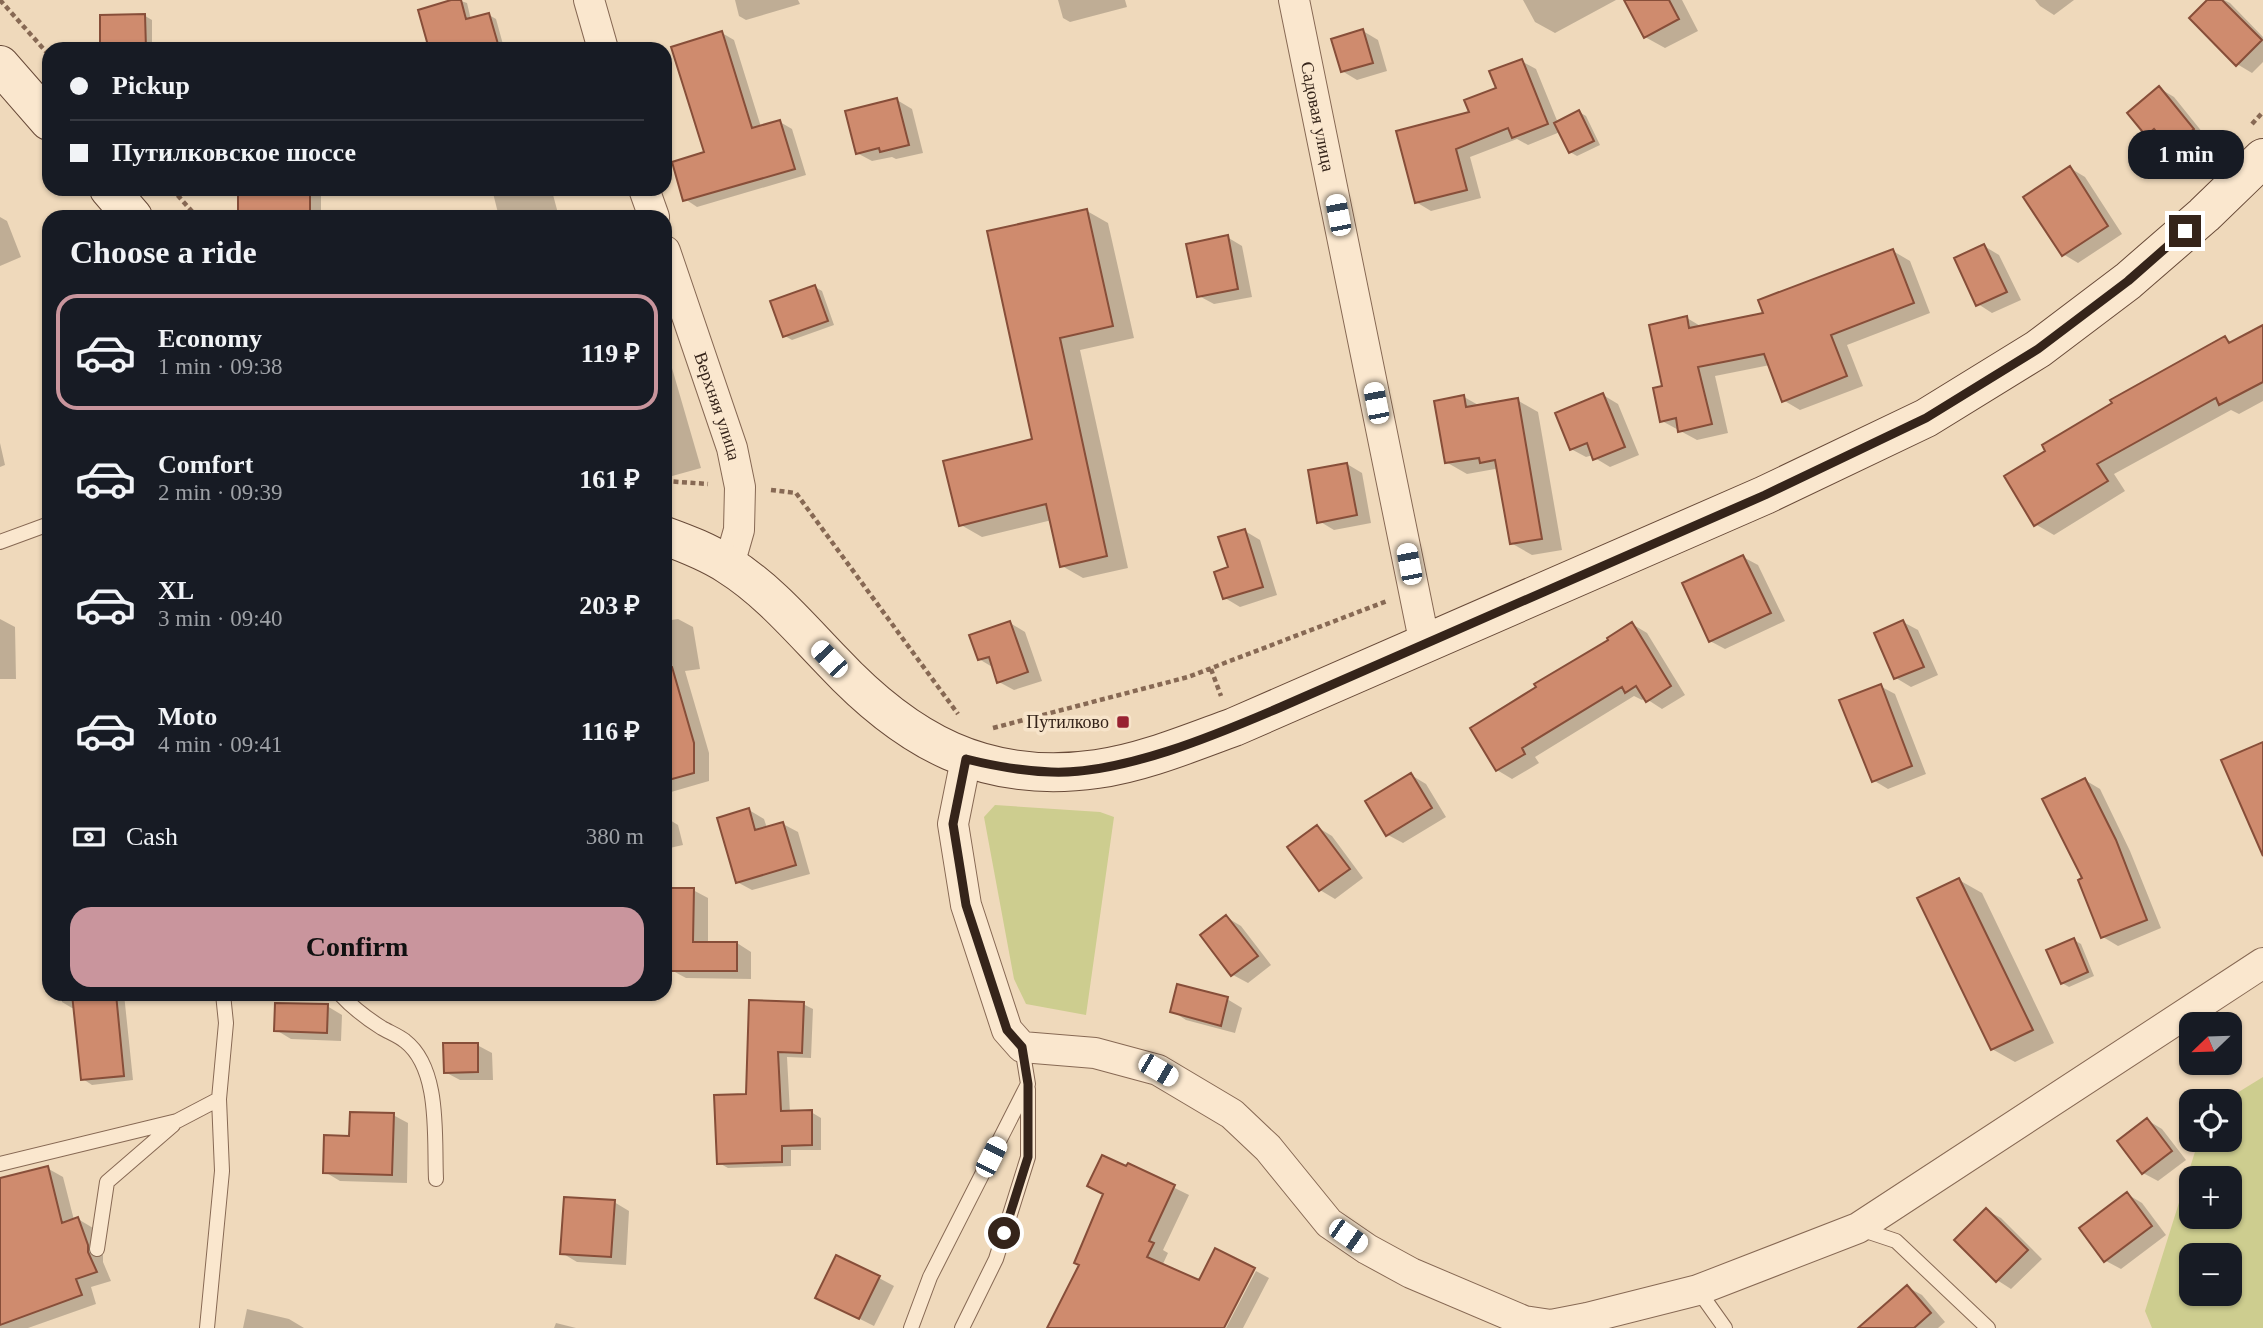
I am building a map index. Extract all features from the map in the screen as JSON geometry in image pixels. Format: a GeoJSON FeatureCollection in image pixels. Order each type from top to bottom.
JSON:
{"type":"FeatureCollection","features":[{"type":"Feature","properties":{"kind":"main road"},"geometry":{"type":"LineString","coordinates":[[0,65],[42,113]]}},
{"type":"Feature","properties":{"kind":"main road"},"geometry":{"type":"LineString","coordinates":[[672,538],[697,547],[729,565],[784,611],[845,675],[884,711],[922,737],[975,744],[1005,768],[1053,772],[1098,769],[1160,753],[1234,727],[1765,495],[1926,418],[2038,349],[2128,281],[2204,215],[2254,144]]}},
{"type":"Feature","properties":{"kind":"main road"},"geometry":{"type":"LineString","coordinates":[[114,196],[127,210]]}},
{"type":"Feature","properties":{"kind":"street"},"geometry":{"type":"LineString","coordinates":[[589,0],[602,42]]}},
{"type":"Feature","properties":{"kind":"street","name":"Садовая улица"},"geometry":{"type":"LineString","coordinates":[[1294,0],[1425,645]]}},
{"type":"Feature","properties":{"kind":"street","name":"Верхняя улица"},"geometry":{"type":"LineString","coordinates":[[672,272],[732,448],[740,487],[739,530],[729,565]]}},
{"type":"Feature","properties":{"kind":"street"},"geometry":{"type":"LineString","coordinates":[[975,744],[953,824],[966,905],[1007,1030],[1022,1047],[1095,1053],[1158,1070],[1233,1114],[1268,1148],[1329,1223],[1367,1249],[1411,1272],[1524,1321],[1551,1325],[1698,1290],[1858,1228],[2263,963]]}},
{"type":"Feature","properties":{"kind":"lane"},"geometry":{"type":"LineString","coordinates":[[0,542],[42,527]]}},
{"type":"Feature","properties":{"kind":"lane"},"geometry":{"type":"LineString","coordinates":[[207,1328],[222,1171],[219,1099],[226,1023],[224,1001]]}},
{"type":"Feature","properties":{"kind":"lane"},"geometry":{"type":"LineString","coordinates":[[347,1001],[356,1011],[406,1041],[427,1069],[432,1095],[436,1179]]}},
{"type":"Feature","properties":{"kind":"lane"},"geometry":{"type":"LineString","coordinates":[[962,1328],[996,1259],[1028,1157],[1028,1084],[1022,1047]]}},
{"type":"Feature","properties":{"kind":"lane"},"geometry":{"type":"LineString","coordinates":[[911,1328],[930,1277],[1028,1084]]}},
{"type":"Feature","properties":{"kind":"lane"},"geometry":{"type":"LineString","coordinates":[[97,1249],[107,1182],[177,1121],[219,1099]]}},
{"type":"Feature","properties":{"kind":"lane"},"geometry":{"type":"LineString","coordinates":[[0,1164],[177,1121]]}},
{"type":"Feature","properties":{"kind":"lane"},"geometry":{"type":"LineString","coordinates":[[1858,1228],[1896,1241],[1989,1328]]}},
{"type":"Feature","properties":{"kind":"lane"},"geometry":{"type":"LineString","coordinates":[[1698,1290],[1725,1328]]}},
{"type":"Feature","properties":{"kind":"path"},"geometry":{"type":"LineString","coordinates":[[0,0],[42,47]]}},
{"type":"Feature","properties":{"kind":"path"},"geometry":{"type":"LineString","coordinates":[[2254,144],[2263,112]]}},
{"type":"Feature","properties":{"kind":"path"},"geometry":{"type":"LineString","coordinates":[[178,196],[191,210]]}},
{"type":"Feature","properties":{"kind":"path"},"geometry":{"type":"LineString","coordinates":[[672,482],[719,485]]}},
{"type":"Feature","properties":{"kind":"path"},"geometry":{"type":"LineString","coordinates":[[769,490],[796,493],[963,720]]}},
{"type":"Feature","properties":{"kind":"path"},"geometry":{"type":"LineString","coordinates":[[975,744],[1188,677],[1415,591]]}},
{"type":"Feature","properties":{"kind":"path"},"geometry":{"type":"LineString","coordinates":[[1211,669],[1225,706]]}},
{"type":"Feature","properties":{"kind":"green space"},"geometry":{"type":"Polygon","coordinates":[[[995,805],[1100,812],[1114,817],[1086,1015],[1026,1004],[1014,979],[984,817],[995,805]]]}},
{"type":"Feature","properties":{"kind":"green space"},"geometry":{"type":"Polygon","coordinates":[[[2263,1077],[2263,1328],[2152,1328],[2145,1311],[2179,1203],[2179,1229],[2242,1229],[2242,1166],[2191,1166],[2195,1152],[2242,1152],[2242,1090],[2263,1077]]]}},
{"type":"Feature","properties":{"kind":"building"},"geometry":{"type":"Polygon","coordinates":[[[451,0],[461,0],[466,19],[489,13],[497,42],[427,42],[418,10],[451,0]]]}},
{"type":"Feature","properties":{"kind":"building"},"geometry":{"type":"Polygon","coordinates":[[[1624,0],[1669,0],[1679,19],[1644,38],[1624,0]]]}},
{"type":"Feature","properties":{"kind":"building"},"geometry":{"type":"Polygon","coordinates":[[[2207,0],[2222,0],[2262,40],[2236,66],[2189,18],[2207,0]]]}},
{"type":"Feature","properties":{"kind":"building"},"geometry":{"type":"Polygon","coordinates":[[[145,14],[146,42],[100,42],[100,15],[145,14]]]}},
{"type":"Feature","properties":{"kind":"building"},"geometry":{"type":"Polygon","coordinates":[[[1363,29],[1373,63],[1341,72],[1331,39],[1363,29]]]}},
{"type":"Feature","properties":{"kind":"building"},"geometry":{"type":"Polygon","coordinates":[[[722,31],[752,128],[780,120],[795,169],[683,201],[672,162],[704,152],[672,47],[722,31]]]}},
{"type":"Feature","properties":{"kind":"building"},"geometry":{"type":"Polygon","coordinates":[[[1522,59],[1548,124],[1512,138],[1508,128],[1456,149],[1467,190],[1415,203],[1396,131],[1469,112],[1464,100],[1496,88],[1489,71],[1522,59]]]}},
{"type":"Feature","properties":{"kind":"building"},"geometry":{"type":"Polygon","coordinates":[[[2159,86],[2194,129],[2170,148],[2154,129],[2146,136],[2127,113],[2159,86]]]}},
{"type":"Feature","properties":{"kind":"building"},"geometry":{"type":"Polygon","coordinates":[[[897,98],[909,145],[856,154],[845,111],[897,98]]]}},
{"type":"Feature","properties":{"kind":"building"},"geometry":{"type":"Polygon","coordinates":[[[1579,110],[1594,141],[1569,153],[1554,123],[1579,110]]]}},
{"type":"Feature","properties":{"kind":"building"},"geometry":{"type":"Polygon","coordinates":[[[2070,166],[2108,226],[2062,256],[2023,197],[2070,166]]]}},
{"type":"Feature","properties":{"kind":"building"},"geometry":{"type":"Polygon","coordinates":[[[238,196],[310,196],[310,210],[238,210],[238,196]]]}},
{"type":"Feature","properties":{"kind":"building"},"geometry":{"type":"Polygon","coordinates":[[[1087,209],[1113,326],[1060,338],[1107,556],[1060,567],[1046,504],[959,526],[943,461],[1032,439],[987,231],[1087,209]]]}},
{"type":"Feature","properties":{"kind":"building"},"geometry":{"type":"Polygon","coordinates":[[[1228,235],[1238,289],[1197,297],[1186,244],[1228,235]]]}},
{"type":"Feature","properties":{"kind":"building"},"geometry":{"type":"Polygon","coordinates":[[[1984,244],[2007,292],[1976,306],[1954,258],[1984,244]]]}},
{"type":"Feature","properties":{"kind":"building"},"geometry":{"type":"Polygon","coordinates":[[[1893,249],[1914,303],[1831,335],[1847,376],[1782,402],[1764,354],[1698,367],[1712,424],[1678,432],[1676,418],[1660,422],[1653,388],[1662,386],[1649,325],[1687,316],[1689,328],[1763,313],[1758,300],[1893,249]]]}},
{"type":"Feature","properties":{"kind":"building"},"geometry":{"type":"Polygon","coordinates":[[[815,285],[828,321],[783,337],[770,301],[815,285]]]}},
{"type":"Feature","properties":{"kind":"building"},"geometry":{"type":"Polygon","coordinates":[[[2263,325],[2263,382],[2219,405],[2216,398],[2097,464],[2108,481],[2034,526],[2004,476],[2045,451],[2042,445],[2112,403],[2110,400],[2225,336],[2229,343],[2263,325]]]}},
{"type":"Feature","properties":{"kind":"building"},"geometry":{"type":"Polygon","coordinates":[[[1603,393],[1625,447],[1593,460],[1587,443],[1570,450],[1555,413],[1603,393]]]}},
{"type":"Feature","properties":{"kind":"building"},"geometry":{"type":"Polygon","coordinates":[[[1464,395],[1466,407],[1518,398],[1542,539],[1510,544],[1495,460],[1480,463],[1479,458],[1445,463],[1434,401],[1464,395]]]}},
{"type":"Feature","properties":{"kind":"building"},"geometry":{"type":"Polygon","coordinates":[[[1347,463],[1357,515],[1317,523],[1308,470],[1347,463]]]}},
{"type":"Feature","properties":{"kind":"building"},"geometry":{"type":"Polygon","coordinates":[[[1245,529],[1263,587],[1223,599],[1214,572],[1228,567],[1218,537],[1245,529]]]}},
{"type":"Feature","properties":{"kind":"building"},"geometry":{"type":"Polygon","coordinates":[[[1743,555],[1771,613],[1709,642],[1682,583],[1743,555]]]}},
{"type":"Feature","properties":{"kind":"building"},"geometry":{"type":"Polygon","coordinates":[[[1903,620],[1924,667],[1894,679],[1874,633],[1903,620]]]}},
{"type":"Feature","properties":{"kind":"building"},"geometry":{"type":"Polygon","coordinates":[[[1010,621],[1028,672],[997,683],[989,657],[978,660],[969,635],[1010,621]]]}},
{"type":"Feature","properties":{"kind":"building"},"geometry":{"type":"Polygon","coordinates":[[[1632,622],[1671,686],[1646,702],[1636,686],[1625,693],[1622,687],[1522,748],[1525,754],[1496,771],[1470,728],[1632,622]]]}},
{"type":"Feature","properties":{"kind":"building"},"geometry":{"type":"Polygon","coordinates":[[[672,667],[694,743],[694,773],[672,779],[672,667]]]}},
{"type":"Feature","properties":{"kind":"building"},"geometry":{"type":"Polygon","coordinates":[[[1881,684],[1912,766],[1872,782],[1839,700],[1881,684]]]}},
{"type":"Feature","properties":{"kind":"building"},"geometry":{"type":"Polygon","coordinates":[[[2263,742],[2263,856],[2221,760],[2263,742]]]}},
{"type":"Feature","properties":{"kind":"building"},"geometry":{"type":"Polygon","coordinates":[[[1411,773],[1432,808],[1386,836],[1365,801],[1411,773]]]}},
{"type":"Feature","properties":{"kind":"building"},"geometry":{"type":"Polygon","coordinates":[[[2085,778],[2116,840],[2147,920],[2101,938],[2078,880],[2082,878],[2042,799],[2085,778]]]}},
{"type":"Feature","properties":{"kind":"building"},"geometry":{"type":"Polygon","coordinates":[[[749,808],[755,830],[783,822],[796,865],[736,883],[717,818],[749,808]]]}},
{"type":"Feature","properties":{"kind":"building"},"geometry":{"type":"Polygon","coordinates":[[[1317,825],[1350,869],[1319,891],[1287,847],[1317,825]]]}},
{"type":"Feature","properties":{"kind":"building"},"geometry":{"type":"Polygon","coordinates":[[[1959,878],[2033,1030],[1991,1050],[1917,898],[1959,878]]]}},
{"type":"Feature","properties":{"kind":"building"},"geometry":{"type":"Polygon","coordinates":[[[672,888],[694,888],[693,942],[737,942],[737,971],[672,971],[672,888]]]}},
{"type":"Feature","properties":{"kind":"building"},"geometry":{"type":"Polygon","coordinates":[[[1226,915],[1258,956],[1231,976],[1200,935],[1226,915]]]}},
{"type":"Feature","properties":{"kind":"building"},"geometry":{"type":"Polygon","coordinates":[[[2074,938],[2088,972],[2061,984],[2046,950],[2074,938]]]}},
{"type":"Feature","properties":{"kind":"building"},"geometry":{"type":"Polygon","coordinates":[[[1177,984],[1228,997],[1221,1026],[1170,1012],[1177,984]]]}},
{"type":"Feature","properties":{"kind":"building"},"geometry":{"type":"Polygon","coordinates":[[[749,1000],[804,1002],[802,1053],[778,1052],[781,1111],[812,1110],[812,1145],[782,1146],[782,1162],[717,1164],[714,1095],[746,1094],[749,1000]]]}},
{"type":"Feature","properties":{"kind":"building"},"geometry":{"type":"Polygon","coordinates":[[[73,1001],[117,1001],[124,1076],[81,1080],[73,1001]]]}},
{"type":"Feature","properties":{"kind":"building"},"geometry":{"type":"Polygon","coordinates":[[[275,1003],[328,1004],[327,1033],[274,1031],[275,1003]]]}},
{"type":"Feature","properties":{"kind":"building"},"geometry":{"type":"Polygon","coordinates":[[[443,1043],[478,1043],[478,1072],[444,1073],[443,1043]]]}},
{"type":"Feature","properties":{"kind":"building"},"geometry":{"type":"Polygon","coordinates":[[[350,1112],[394,1113],[392,1175],[323,1173],[324,1135],[349,1136],[350,1112]]]}},
{"type":"Feature","properties":{"kind":"building"},"geometry":{"type":"Polygon","coordinates":[[[2147,1118],[2172,1151],[2142,1174],[2117,1141],[2147,1118]]]}},
{"type":"Feature","properties":{"kind":"building"},"geometry":{"type":"Polygon","coordinates":[[[1102,1155],[1126,1166],[1128,1163],[1175,1185],[1149,1241],[1154,1243],[1147,1257],[1199,1280],[1215,1248],[1255,1268],[1224,1328],[1047,1328],[1079,1265],[1074,1263],[1103,1194],[1087,1186],[1102,1155]]]}},
{"type":"Feature","properties":{"kind":"building"},"geometry":{"type":"Polygon","coordinates":[[[48,1166],[62,1223],[78,1217],[97,1272],[76,1279],[82,1295],[0,1325],[0,1178],[48,1166]]]}},
{"type":"Feature","properties":{"kind":"building"},"geometry":{"type":"Polygon","coordinates":[[[2127,1192],[2152,1226],[2104,1262],[2079,1228],[2127,1192]]]}},
{"type":"Feature","properties":{"kind":"building"},"geometry":{"type":"Polygon","coordinates":[[[564,1197],[615,1200],[611,1257],[560,1254],[564,1197]]]}},
{"type":"Feature","properties":{"kind":"building"},"geometry":{"type":"Polygon","coordinates":[[[1986,1208],[2028,1250],[1996,1282],[1954,1240],[1986,1208]]]}},
{"type":"Feature","properties":{"kind":"building"},"geometry":{"type":"Polygon","coordinates":[[[836,1255],[880,1276],[859,1319],[815,1298],[836,1255]]]}},
{"type":"Feature","properties":{"kind":"building"},"geometry":{"type":"Polygon","coordinates":[[[1907,1285],[1931,1313],[1914,1328],[1858,1328],[1907,1285]]]}},
{"type":"Feature","properties":{"kind":"place","name":"Путилково"},"geometry":{"type":"Point","coordinates":[1123,722]}},
{"type":"Feature","properties":{"kind":"route"},"geometry":{"type":"LineString","coordinates":[[1004,1233],[1028,1157],[1028,1084],[1022,1047],[1007,1030],[966,905],[953,824],[966,759],[1005,768],[1053,772],[1098,769],[1160,753],[1281,707],[1765,495],[1926,418],[2038,349],[2128,281],[2185,231]]}}]}
